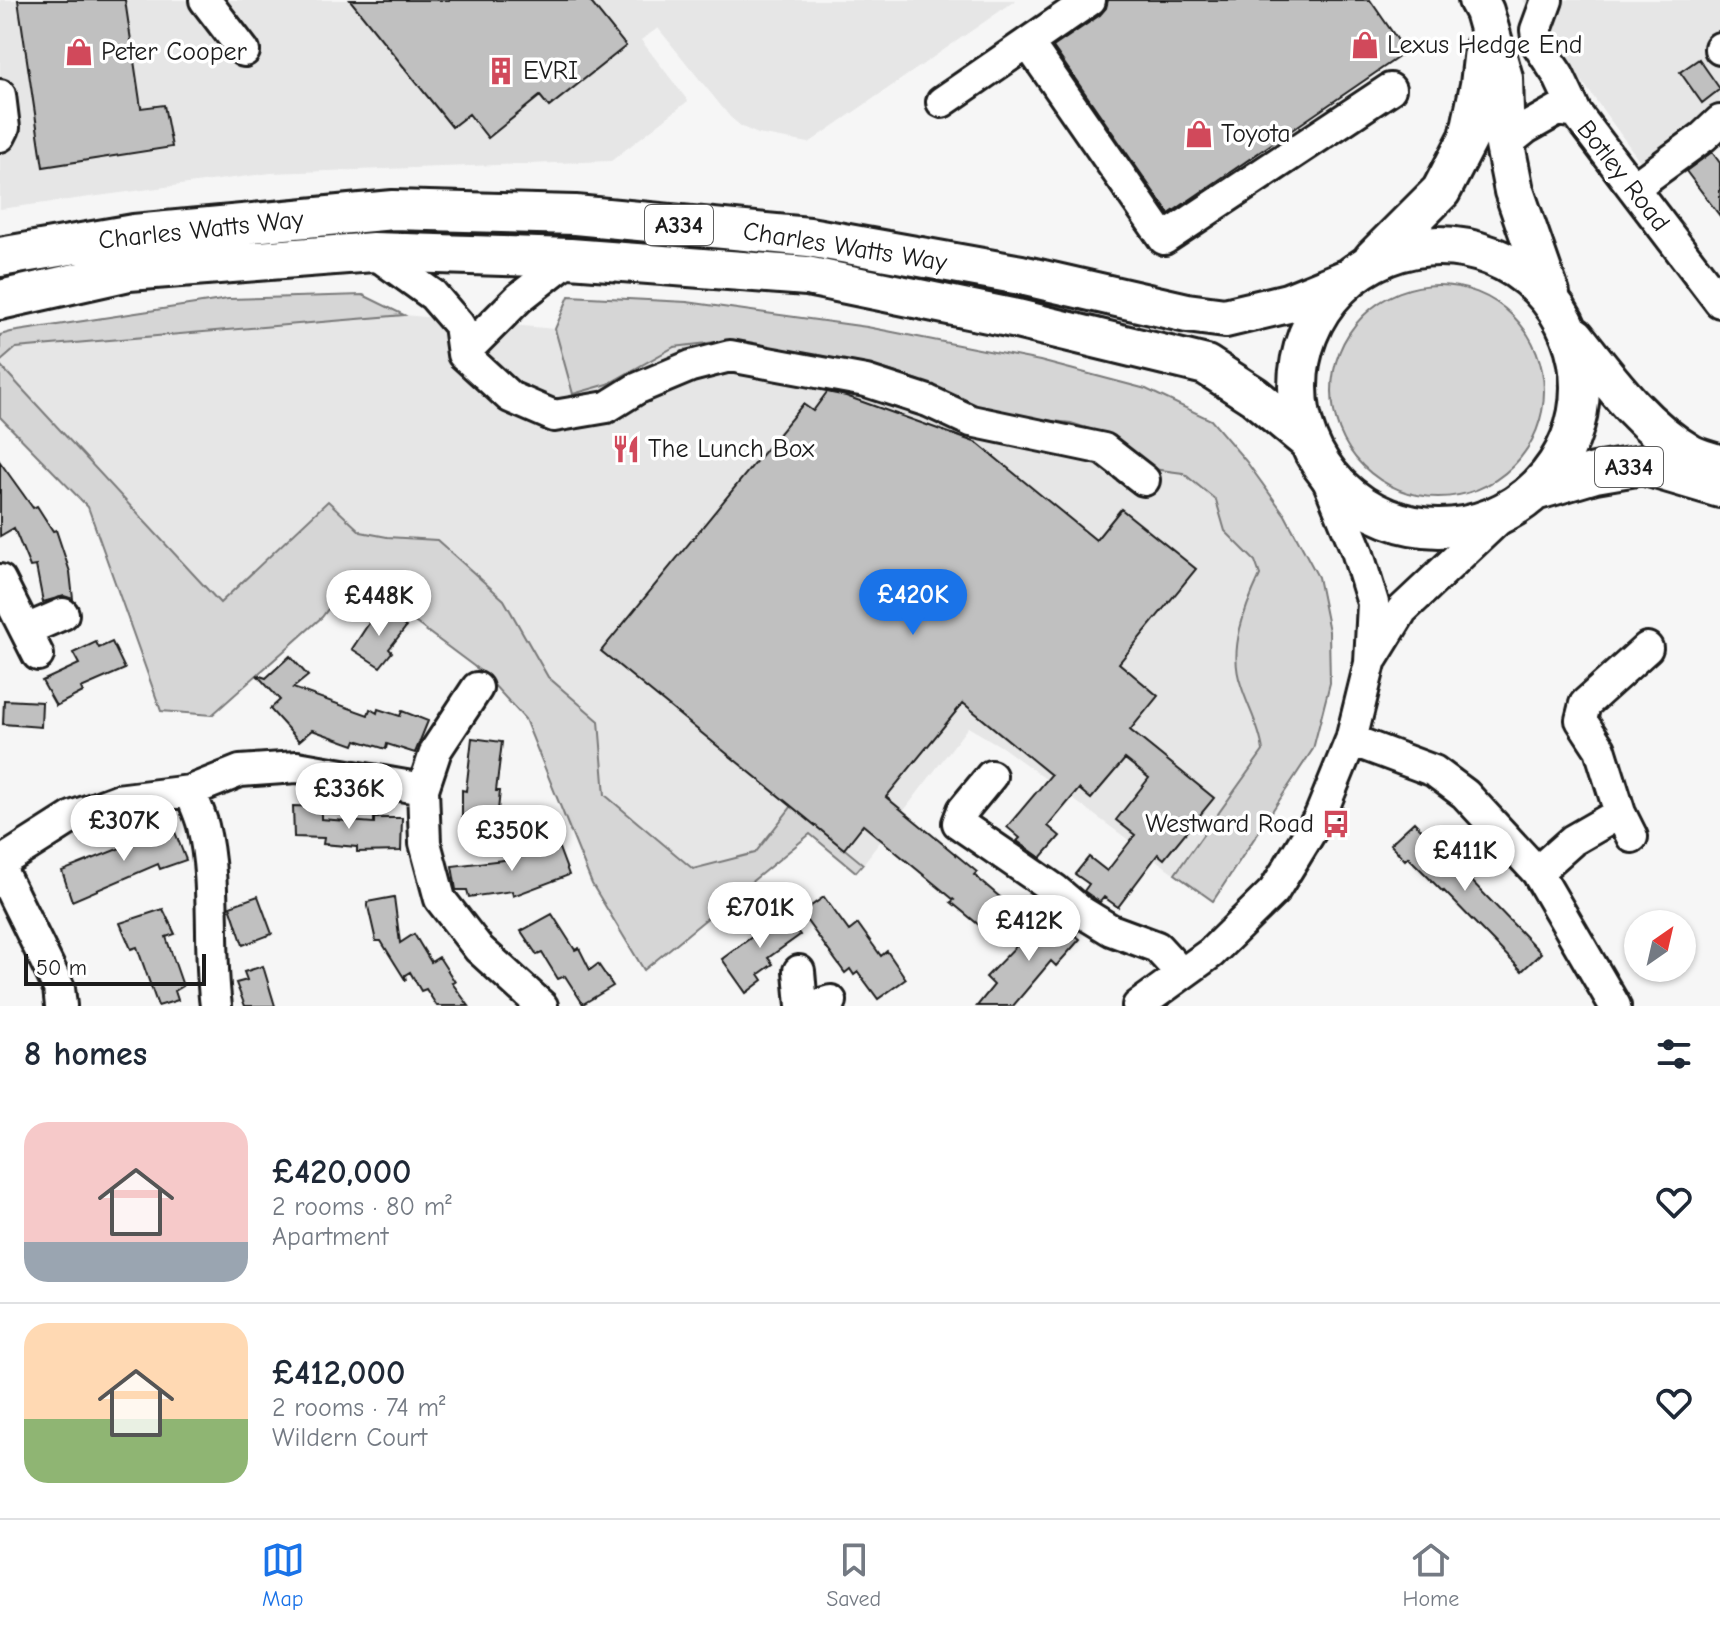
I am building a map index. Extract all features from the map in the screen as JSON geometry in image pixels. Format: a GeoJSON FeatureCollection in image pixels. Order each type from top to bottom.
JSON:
{"type":"FeatureCollection","features":[{"type":"Feature","properties":{"kind":"main road"},"geometry":{"type":"LineString","coordinates":[[1482,11],[1503,78],[1505,145],[1518,204],[1580,371],[1579,414],[1564,455],[1538,490],[1503,515],[1465,527],[1426,529],[1387,520],[1353,501],[1325,473],[1307,440],[1297,397],[1301,353],[1318,312],[1441,191],[1469,137],[1480,85],[1482,11]]}},
{"type":"Feature","properties":{"kind":"main road","name":"Charles Watts Way"},"geometry":{"type":"LineString","coordinates":[[0,257],[134,234],[393,210],[575,215],[809,237],[1021,275],[1187,313],[1225,318],[1288,303],[1357,271]]}},
{"type":"Feature","properties":{"kind":"main road"},"geometry":{"type":"LineString","coordinates":[[1357,271],[1400,250],[1434,245],[1468,248],[1501,259],[1530,278],[1561,316]]}},
{"type":"Feature","properties":{"kind":"main road","name":"Charles Watts Way"},"geometry":{"type":"LineString","coordinates":[[0,300],[129,271],[373,252],[570,258],[807,276],[1017,319],[1206,365],[1254,396],[1307,440]]}},
{"type":"Feature","properties":{"kind":"main road","name":"A334"},"geometry":{"type":"LineString","coordinates":[[1561,316],[1605,376],[1650,424],[1710,458]]}},
{"type":"Feature","properties":{"kind":"main road","name":"A334"},"geometry":{"type":"LineString","coordinates":[[1538,490],[1595,473],[1642,465],[1720,488]]}},
{"type":"Feature","properties":{"kind":"street"},"geometry":{"type":"LineString","coordinates":[[205,0],[244,51]]}},
{"type":"Feature","properties":{"kind":"street"},"geometry":{"type":"LineString","coordinates":[[942,102],[1090,0]]}},
{"type":"Feature","properties":{"kind":"street"},"geometry":{"type":"LineString","coordinates":[[1547,0],[1536,30],[1538,45],[1558,75],[1576,113]]}},
{"type":"Feature","properties":{"kind":"street"},"geometry":{"type":"LineString","coordinates":[[1028,43],[1164,239],[1390,89]]}},
{"type":"Feature","properties":{"kind":"street"},"geometry":{"type":"LineString","coordinates":[[0,95],[4,128],[0,136]]}},
{"type":"Feature","properties":{"kind":"street","name":"Botley Road"},"geometry":{"type":"LineString","coordinates":[[1505,145],[1526,128],[1558,110],[1576,113],[1633,188],[1714,284]]}},
{"type":"Feature","properties":{"kind":"street"},"geometry":{"type":"LineString","coordinates":[[1633,188],[1720,121]]}},
{"type":"Feature","properties":{"kind":"street"},"geometry":{"type":"LineString","coordinates":[[373,252],[433,295],[459,325],[463,354],[510,397],[554,416],[607,407],[636,389],[691,366],[730,356],[866,381],[928,401],[971,421],[1104,449],[1144,480]]}},
{"type":"Feature","properties":{"kind":"street"},"geometry":{"type":"LineString","coordinates":[[463,354],[519,298],[570,258]]}},
{"type":"Feature","properties":{"kind":"street"},"geometry":{"type":"LineString","coordinates":[[1138,1006],[1211,953],[1274,891],[1320,816],[1351,740],[1370,663],[1373,603],[1357,551],[1325,473]]}},
{"type":"Feature","properties":{"kind":"street"},"geometry":{"type":"LineString","coordinates":[[1370,663],[1402,610],[1503,515]]}},
{"type":"Feature","properties":{"kind":"street"},"geometry":{"type":"LineString","coordinates":[[0,580],[32,642],[63,614]]}},
{"type":"Feature","properties":{"kind":"street"},"geometry":{"type":"LineString","coordinates":[[1537,872],[1573,840],[1626,825],[1600,749],[1583,726],[1580,715],[1585,704],[1647,648]]}},
{"type":"Feature","properties":{"kind":"street"},"geometry":{"type":"LineString","coordinates":[[477,688],[436,750],[423,789],[425,843],[440,899],[479,949],[542,1006]]}},
{"type":"Feature","properties":{"kind":"street"},"geometry":{"type":"LineString","coordinates":[[1351,740],[1434,771],[1457,786],[1537,872],[1615,1006]]}},
{"type":"Feature","properties":{"kind":"street"},"geometry":{"type":"LineString","coordinates":[[61,1006],[59,988],[0,865],[74,816],[117,800],[190,791],[240,771],[297,767],[423,789]]}},
{"type":"Feature","properties":{"kind":"street"},"geometry":{"type":"LineString","coordinates":[[991,776],[963,810],[958,823],[1049,877],[1080,911],[1111,930],[1157,947],[1182,974]]}},
{"type":"Feature","properties":{"kind":"street"},"geometry":{"type":"LineString","coordinates":[[190,791],[203,826],[207,856],[211,970],[216,1006]]}},
{"type":"Feature","properties":{"kind":"street"},"geometry":{"type":"LineString","coordinates":[[799,971],[816,1004]]}},
{"type":"Feature","properties":{"kind":"shaded area"},"geometry":{"type":"Polygon","coordinates":[[[0,0],[1016,0],[809,143],[758,134],[742,127],[730,117],[658,28],[641,40],[688,101],[611,161],[271,173],[0,209],[0,0]]]}},
{"type":"Feature","properties":{"kind":"shaded area"},"geometry":{"type":"Polygon","coordinates":[[[1523,0],[1720,0],[1720,139],[1645,168],[1523,0]]]}},
{"type":"Feature","properties":{"kind":"shaded area"},"geometry":{"type":"Polygon","coordinates":[[[1438,285],[1478,293],[1513,316],[1536,351],[1544,391],[1536,431],[1513,466],[1478,489],[1438,497],[1398,489],[1363,466],[1340,431],[1332,391],[1340,351],[1363,316],[1398,293],[1438,285]]]}},
{"type":"Feature","properties":{"kind":"shaded area"},"geometry":{"type":"Polygon","coordinates":[[[363,295],[404,315],[16,348],[0,362],[0,335],[11,332],[228,299],[363,295]]]}},
{"type":"Feature","properties":{"kind":"shaded area"},"geometry":{"type":"Polygon","coordinates":[[[569,296],[687,302],[867,327],[1040,361],[1146,389],[1211,420],[1246,461],[1285,515],[1318,577],[1329,631],[1330,683],[1313,749],[1213,901],[1175,874],[1263,751],[1237,672],[1236,658],[1244,615],[1260,575],[1255,561],[1225,531],[1216,500],[1183,473],[1153,469],[1117,438],[1071,423],[1015,417],[974,408],[918,380],[884,369],[716,342],[674,347],[608,384],[573,394],[555,329],[569,296]]]}},
{"type":"Feature","properties":{"kind":"shaded area"},"geometry":{"type":"Polygon","coordinates":[[[404,315],[555,329],[573,394],[608,384],[674,347],[716,342],[884,369],[1015,417],[1071,423],[1117,438],[1153,469],[1183,473],[1216,500],[1225,531],[1255,561],[1260,576],[1247,601],[1237,649],[1239,682],[1256,721],[1263,751],[1175,874],[1002,747],[968,727],[863,864],[792,806],[755,853],[694,869],[605,795],[599,721],[548,677],[504,600],[438,540],[361,532],[328,501],[220,603],[0,365],[16,348],[404,315]]]}},
{"type":"Feature","properties":{"kind":"shaded area"},"geometry":{"type":"Polygon","coordinates":[[[0,365],[220,603],[328,501],[361,532],[437,540],[504,600],[548,677],[599,721],[605,795],[693,869],[755,853],[792,806],[863,864],[856,872],[810,834],[644,970],[592,884],[525,719],[483,673],[353,576],[322,617],[212,715],[161,711],[88,507],[0,417],[0,365]]]}},
{"type":"Feature","properties":{"kind":"building","name":"Peter Cooper"},"geometry":{"type":"Polygon","coordinates":[[[18,0],[125,0],[141,108],[164,105],[172,147],[43,167],[18,0]]]}},
{"type":"Feature","properties":{"kind":"building","name":"EVRI"},"geometry":{"type":"Polygon","coordinates":[[[350,0],[589,0],[626,46],[549,107],[540,96],[488,138],[469,114],[452,127],[350,0]]]}},
{"type":"Feature","properties":{"kind":"building","name":"Toyota"},"geometry":{"type":"Polygon","coordinates":[[[1108,0],[1370,0],[1406,52],[1169,214],[1053,47],[1100,15],[1108,0]]]}},
{"type":"Feature","properties":{"kind":"building"},"geometry":{"type":"Polygon","coordinates":[[[1699,59],[1720,89],[1702,103],[1680,72],[1699,59]]]}},
{"type":"Feature","properties":{"kind":"building"},"geometry":{"type":"Polygon","coordinates":[[[1712,152],[1720,163],[1720,216],[1686,171],[1712,152]]]}},
{"type":"Feature","properties":{"kind":"building"},"geometry":{"type":"Polygon","coordinates":[[[827,392],[977,443],[1096,540],[1121,509],[1196,569],[1119,663],[1158,696],[1130,730],[1214,798],[1164,859],[1158,854],[1118,907],[1104,897],[1100,902],[1084,891],[1089,884],[1075,874],[1089,857],[1107,871],[1135,835],[1116,820],[1149,778],[1125,759],[1091,799],[1079,789],[1048,826],[1060,836],[1041,858],[1017,841],[1020,838],[1007,827],[1051,775],[963,703],[886,797],[977,872],[974,875],[1001,898],[979,925],[951,902],[954,900],[863,825],[844,849],[601,651],[803,404],[813,411],[827,392]]]}},
{"type":"Feature","properties":{"kind":"building"},"geometry":{"type":"Polygon","coordinates":[[[0,462],[33,508],[37,506],[53,531],[56,530],[70,572],[73,599],[64,596],[43,602],[36,566],[30,567],[14,528],[0,536],[0,462]]]}},
{"type":"Feature","properties":{"kind":"building"},"geometry":{"type":"Polygon","coordinates":[[[379,608],[406,627],[380,667],[352,649],[379,608]]]}},
{"type":"Feature","properties":{"kind":"building"},"geometry":{"type":"Polygon","coordinates":[[[96,642],[99,648],[112,642],[125,669],[81,688],[83,692],[56,706],[42,681],[79,664],[73,653],[96,642]]]}},
{"type":"Feature","properties":{"kind":"building"},"geometry":{"type":"Polygon","coordinates":[[[290,656],[308,676],[293,688],[368,715],[370,709],[400,716],[402,711],[428,721],[415,753],[387,744],[386,749],[356,740],[354,745],[312,730],[299,741],[270,709],[280,700],[257,675],[266,678],[290,656]]]}},
{"type":"Feature","properties":{"kind":"building"},"geometry":{"type":"Polygon","coordinates":[[[4,700],[42,702],[41,727],[3,724],[4,700]]]}},
{"type":"Feature","properties":{"kind":"building"},"geometry":{"type":"Polygon","coordinates":[[[472,738],[502,742],[496,791],[500,791],[497,820],[462,816],[462,790],[466,791],[472,738]]]}},
{"type":"Feature","properties":{"kind":"building"},"geometry":{"type":"Polygon","coordinates":[[[293,806],[321,807],[321,819],[374,823],[374,818],[402,818],[401,851],[357,852],[357,847],[323,844],[324,838],[294,837],[293,806]]]}},
{"type":"Feature","properties":{"kind":"building"},"geometry":{"type":"Polygon","coordinates":[[[1414,822],[1446,849],[1466,871],[1464,873],[1541,953],[1522,971],[1444,891],[1390,844],[1414,822]]]}},
{"type":"Feature","properties":{"kind":"building"},"geometry":{"type":"Polygon","coordinates":[[[173,827],[186,860],[160,869],[158,864],[72,901],[62,871],[173,827]]]}},
{"type":"Feature","properties":{"kind":"building"},"geometry":{"type":"Polygon","coordinates":[[[557,843],[569,875],[513,896],[512,891],[469,897],[467,890],[456,890],[452,866],[512,859],[557,843]]]}},
{"type":"Feature","properties":{"kind":"building"},"geometry":{"type":"Polygon","coordinates":[[[258,896],[272,934],[243,945],[230,906],[258,896]]]}},
{"type":"Feature","properties":{"kind":"building"},"geometry":{"type":"Polygon","coordinates":[[[394,897],[400,943],[414,934],[431,962],[439,957],[455,982],[452,983],[469,1006],[437,1006],[426,989],[421,991],[410,972],[405,975],[406,981],[381,941],[376,941],[367,902],[394,897]]]}},
{"type":"Feature","properties":{"kind":"building"},"geometry":{"type":"Polygon","coordinates":[[[824,897],[849,931],[858,924],[881,956],[887,951],[906,979],[878,999],[858,972],[854,975],[850,969],[845,973],[801,913],[824,897]]]}},
{"type":"Feature","properties":{"kind":"building"},"geometry":{"type":"Polygon","coordinates":[[[163,909],[175,934],[166,937],[183,986],[175,991],[178,1000],[158,1006],[137,947],[131,949],[120,923],[163,909]]]}},
{"type":"Feature","properties":{"kind":"building"},"geometry":{"type":"Polygon","coordinates":[[[781,909],[800,935],[768,958],[773,964],[759,974],[763,980],[746,993],[722,959],[753,936],[749,931],[781,909]]]}},
{"type":"Feature","properties":{"kind":"building"},"geometry":{"type":"Polygon","coordinates":[[[552,914],[575,950],[579,948],[590,970],[598,964],[613,986],[583,1004],[565,976],[558,979],[542,953],[537,955],[521,931],[552,914]]]}},
{"type":"Feature","properties":{"kind":"building"},"geometry":{"type":"Polygon","coordinates":[[[1053,916],[1078,931],[1075,935],[1080,939],[1056,966],[1051,961],[1013,1006],[977,1006],[994,985],[986,977],[1024,938],[1030,943],[1053,916]]]}},
{"type":"Feature","properties":{"kind":"building"},"geometry":{"type":"Polygon","coordinates":[[[263,966],[275,1006],[245,1006],[236,983],[247,980],[244,972],[263,966]]]}},
{"type":"Feature","properties":{"kind":"place","name":"Lexus Hedge End"},"geometry":{"type":"Point","coordinates":[1365,45]}},
{"type":"Feature","properties":{"kind":"place","name":"Peter Cooper"},"geometry":{"type":"Point","coordinates":[79,52]}},
{"type":"Feature","properties":{"kind":"place","name":"EVRI"},"geometry":{"type":"Point","coordinates":[501,71]}},
{"type":"Feature","properties":{"kind":"place","name":"Toyota"},"geometry":{"type":"Point","coordinates":[1199,134]}},
{"type":"Feature","properties":{"kind":"place","name":"The Lunch Box"},"geometry":{"type":"Point","coordinates":[626,449]}},
{"type":"Feature","properties":{"kind":"place","name":"Westward Road"},"geometry":{"type":"Point","coordinates":[1336,824]}}]}
